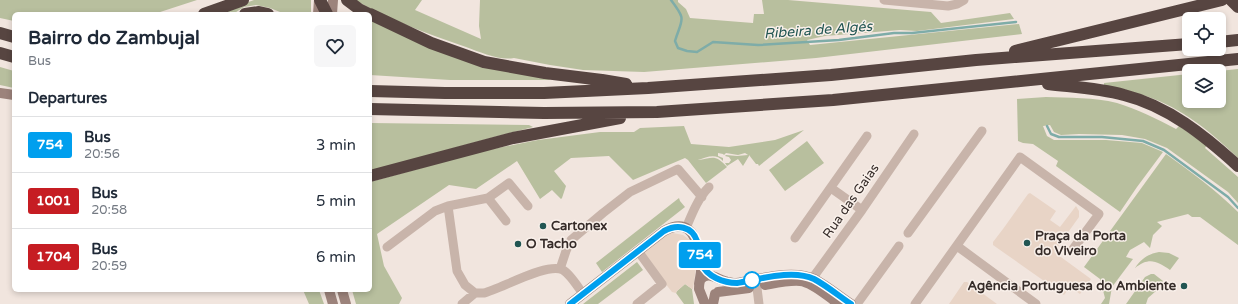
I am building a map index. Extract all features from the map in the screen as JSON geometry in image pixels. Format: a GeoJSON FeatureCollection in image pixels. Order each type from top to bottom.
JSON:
{"type":"FeatureCollection","features":[{"type":"Feature","properties":{"kind":"highway"},"geometry":{"type":"LineString","coordinates":[[210,12],[243,0]]}},
{"type":"Feature","properties":{"kind":"highway"},"geometry":{"type":"LineString","coordinates":[[319,0],[326,12]]}},
{"type":"Feature","properties":{"kind":"highway"},"geometry":{"type":"LineString","coordinates":[[347,0],[366,12]]}},
{"type":"Feature","properties":{"kind":"highway"},"geometry":{"type":"LineString","coordinates":[[976,60],[1222,0]]}},
{"type":"Feature","properties":{"kind":"highway"},"geometry":{"type":"LineString","coordinates":[[1231,0],[1238,7]]}},
{"type":"Feature","properties":{"kind":"highway"},"geometry":{"type":"LineString","coordinates":[[372,15],[431,43],[484,62],[545,73],[602,80],[648,88]]}},
{"type":"Feature","properties":{"kind":"highway"},"geometry":{"type":"LineString","coordinates":[[0,33],[12,36]]}},
{"type":"Feature","properties":{"kind":"highway"},"geometry":{"type":"LineString","coordinates":[[1226,41],[1238,40]]}},
{"type":"Feature","properties":{"kind":"highway"},"geometry":{"type":"LineString","coordinates":[[372,91],[537,93],[648,88],[831,75],[976,60],[1182,45]]}},
{"type":"Feature","properties":{"kind":"highway"},"geometry":{"type":"LineString","coordinates":[[0,53],[12,56]]}},
{"type":"Feature","properties":{"kind":"highway"},"geometry":{"type":"LineString","coordinates":[[372,109],[544,113],[657,112],[833,100],[1025,82],[1238,59]]}},
{"type":"Feature","properties":{"kind":"highway"},"geometry":{"type":"LineString","coordinates":[[1025,82],[1091,88],[1126,95],[1146,102],[1164,110],[1199,133],[1216,145],[1238,166]]}},
{"type":"Feature","properties":{"kind":"highway"},"geometry":{"type":"LineString","coordinates":[[372,175],[513,138],[657,112]]}},
{"type":"Feature","properties":{"kind":"street"},"geometry":{"type":"LineString","coordinates":[[318,12],[319,0]]}},
{"type":"Feature","properties":{"kind":"street"},"geometry":{"type":"LineString","coordinates":[[332,12],[333,0]]}},
{"type":"Feature","properties":{"kind":"street"},"geometry":{"type":"LineString","coordinates":[[884,0],[948,6],[957,4],[964,0]]}},
{"type":"Feature","properties":{"kind":"street"},"geometry":{"type":"LineString","coordinates":[[0,93],[12,95]]}},
{"type":"Feature","properties":{"kind":"street"},"geometry":{"type":"LineString","coordinates":[[908,233],[982,131]]}},
{"type":"Feature","properties":{"kind":"street","name":"Rua das Gaias"},"geometry":{"type":"LineString","coordinates":[[810,281],[862,210],[914,134]]}},
{"type":"Feature","properties":{"kind":"street"},"geometry":{"type":"LineString","coordinates":[[795,238],[867,136]]}},
{"type":"Feature","properties":{"kind":"street"},"geometry":{"type":"LineString","coordinates":[[915,304],[1020,157],[1099,214],[1073,249]]}},
{"type":"Feature","properties":{"kind":"street"},"geometry":{"type":"LineString","coordinates":[[560,270],[571,240],[630,192],[678,169],[702,197]]}},
{"type":"Feature","properties":{"kind":"street"},"geometry":{"type":"LineString","coordinates":[[387,247],[434,211],[448,206],[488,198],[509,183],[528,206]]}},
{"type":"Feature","properties":{"kind":"street"},"geometry":{"type":"LineString","coordinates":[[686,228],[695,208],[709,187]]}},
{"type":"Feature","properties":{"kind":"street"},"geometry":{"type":"LineString","coordinates":[[831,188],[862,210]]}},
{"type":"Feature","properties":{"kind":"street"},"geometry":{"type":"LineString","coordinates":[[488,198],[506,221]]}},
{"type":"Feature","properties":{"kind":"street"},"geometry":{"type":"LineString","coordinates":[[448,206],[457,271],[465,285],[475,293],[483,293],[529,275],[554,269],[566,273],[583,294]]}},
{"type":"Feature","properties":{"kind":"street"},"geometry":{"type":"LineString","coordinates":[[570,304],[668,228],[678,226],[690,230],[695,237],[702,263],[720,285],[715,297]]}},
{"type":"Feature","properties":{"kind":"street"},"geometry":{"type":"LineString","coordinates":[[857,304],[899,246]]}},
{"type":"Feature","properties":{"kind":"street"},"geometry":{"type":"LineString","coordinates":[[957,246],[1036,304]]}},
{"type":"Feature","properties":{"kind":"street"},"geometry":{"type":"LineString","coordinates":[[637,304],[662,284],[638,251]]}},
{"type":"Feature","properties":{"kind":"street"},"geometry":{"type":"LineString","coordinates":[[702,263],[700,287],[705,304]]}},
{"type":"Feature","properties":{"kind":"street"},"geometry":{"type":"LineString","coordinates":[[700,287],[703,278],[710,275],[730,283],[810,281],[826,287],[850,304]]}},
{"type":"Feature","properties":{"kind":"street"},"geometry":{"type":"LineString","coordinates":[[810,281],[838,304]]}},
{"type":"Feature","properties":{"kind":"street"},"geometry":{"type":"LineString","coordinates":[[700,287],[705,295],[715,297],[756,283]]}},
{"type":"Feature","properties":{"kind":"street"},"geometry":{"type":"LineString","coordinates":[[756,283],[759,304]]}},
{"type":"Feature","properties":{"kind":"street"},"geometry":{"type":"LineString","coordinates":[[330,292],[333,304]]}},
{"type":"Feature","properties":{"kind":"street"},"geometry":{"type":"LineString","coordinates":[[343,292],[346,304]]}},
{"type":"Feature","properties":{"kind":"street"},"geometry":{"type":"LineString","coordinates":[[462,304],[475,293]]}},
{"type":"Feature","properties":{"kind":"green space"},"geometry":{"type":"Polygon","coordinates":[[[0,0],[197,0],[160,12],[12,12],[12,21],[0,18],[0,0]]]}},
{"type":"Feature","properties":{"kind":"green space"},"geometry":{"type":"Polygon","coordinates":[[[254,0],[311,0],[311,12],[280,12],[256,5],[244,7],[236,12],[221,12],[254,0]]]}},
{"type":"Feature","properties":{"kind":"green space"},"geometry":{"type":"Polygon","coordinates":[[[355,0],[422,0],[415,10],[481,39],[479,26],[480,0],[678,0],[678,2],[686,9],[690,18],[753,23],[754,14],[764,14],[762,0],[788,0],[931,12],[941,23],[1010,13],[1014,19],[917,31],[900,30],[825,36],[807,40],[810,45],[1019,24],[1022,34],[816,58],[644,72],[583,70],[514,58],[508,59],[490,56],[409,26],[355,0]]]}},
{"type":"Feature","properties":{"kind":"green space"},"geometry":{"type":"Polygon","coordinates":[[[372,21],[548,77],[550,80],[450,80],[372,75],[372,21]]]}},
{"type":"Feature","properties":{"kind":"green space"},"geometry":{"type":"Polygon","coordinates":[[[0,67],[12,70],[12,88],[0,85],[0,67]]]}},
{"type":"Feature","properties":{"kind":"green space"},"geometry":{"type":"Polygon","coordinates":[[[1238,69],[1238,158],[1207,130],[1172,107],[1146,96],[1104,85],[1104,83],[1182,75],[1182,108],[1226,108],[1226,70],[1238,69]]]}},
{"type":"Feature","properties":{"kind":"green space"},"geometry":{"type":"Polygon","coordinates":[[[1046,97],[1082,98],[1108,101],[1139,111],[1176,129],[1179,126],[1207,145],[1205,148],[1238,177],[1238,203],[1228,192],[1167,148],[1145,139],[1122,135],[1061,135],[1054,132],[1050,125],[1043,126],[1047,136],[1054,140],[1106,140],[1142,143],[1163,152],[1120,212],[1056,166],[1058,161],[1033,144],[1018,141],[1017,99],[1046,97]]]}},
{"type":"Feature","properties":{"kind":"green space"},"geometry":{"type":"Polygon","coordinates":[[[372,123],[529,125],[533,127],[372,170],[372,123]]]}},
{"type":"Feature","properties":{"kind":"green space"},"geometry":{"type":"Polygon","coordinates":[[[684,126],[691,144],[729,147],[775,140],[804,130],[759,166],[749,155],[743,166],[738,159],[727,166],[725,163],[729,163],[731,160],[729,157],[725,156],[726,155],[737,156],[748,155],[745,153],[738,155],[726,153],[724,155],[718,153],[718,156],[723,158],[723,161],[714,156],[698,160],[714,158],[720,160],[727,167],[706,183],[685,158],[633,180],[609,156],[571,158],[554,171],[566,186],[561,199],[552,190],[540,199],[517,161],[476,189],[449,185],[377,234],[384,266],[402,298],[399,304],[356,304],[353,292],[372,292],[372,181],[483,151],[538,140],[600,132],[634,132],[640,128],[684,126]]]}},
{"type":"Feature","properties":{"kind":"green space"},"geometry":{"type":"Polygon","coordinates":[[[807,141],[824,163],[785,191],[769,170],[807,141]]]}},
{"type":"Feature","properties":{"kind":"green space"},"geometry":{"type":"Polygon","coordinates":[[[1166,154],[1194,174],[1238,212],[1238,245],[1200,217],[1192,217],[1188,214],[1157,222],[1162,226],[1153,235],[1150,248],[1144,242],[1130,250],[1126,257],[1133,259],[1112,287],[1109,304],[1101,304],[1105,298],[1100,279],[1084,267],[1166,154]]]}},
{"type":"Feature","properties":{"kind":"green space"},"geometry":{"type":"Polygon","coordinates":[[[679,198],[685,207],[602,272],[596,263],[679,198]]]}},
{"type":"Feature","properties":{"kind":"green space"},"geometry":{"type":"Polygon","coordinates":[[[1159,252],[1169,253],[1179,258],[1170,270],[1161,264],[1149,261],[1135,268],[1145,257],[1159,252]]]}},
{"type":"Feature","properties":{"kind":"green space"},"geometry":{"type":"Polygon","coordinates":[[[637,262],[643,270],[598,304],[583,304],[637,262]]]}},
{"type":"Feature","properties":{"kind":"green space"},"geometry":{"type":"Polygon","coordinates":[[[1154,274],[1163,281],[1156,291],[1148,298],[1146,304],[1126,304],[1145,277],[1154,274]]]}},
{"type":"Feature","properties":{"kind":"green space"},"geometry":{"type":"Polygon","coordinates":[[[685,284],[692,289],[694,304],[684,304],[676,293],[685,284]]]}},
{"type":"Feature","properties":{"kind":"green space"},"geometry":{"type":"Polygon","coordinates":[[[304,292],[320,292],[324,304],[309,304],[304,292]]]}},
{"type":"Feature","properties":{"kind":"shaded area","name":"Praça da Porta do Viveiro"},"geometry":{"type":"Polygon","coordinates":[[[1030,193],[1056,211],[1050,220],[1060,227],[1076,206],[1079,211],[1079,217],[1054,252],[1091,279],[1080,294],[1070,287],[1064,295],[993,245],[993,242],[1030,193]]]}},
{"type":"Feature","properties":{"kind":"shaded area"},"geometry":{"type":"Polygon","coordinates":[[[673,233],[683,235],[690,240],[693,247],[696,268],[693,289],[685,284],[676,293],[672,292],[642,254],[666,235],[673,233]]]}},
{"type":"Feature","properties":{"kind":"shaded area"},"geometry":{"type":"Polygon","coordinates":[[[964,282],[967,282],[997,304],[949,304],[964,282]]]}},
{"type":"Feature","properties":{"kind":"waterway","name":"Ribeira de Algés"},"geometry":{"type":"LineString","coordinates":[[671,0],[679,12],[682,20],[675,41],[678,48],[697,52],[713,42],[758,45],[839,40],[894,33],[912,33],[1016,22]]}},
{"type":"Feature","properties":{"kind":"waterway","name":"Ribeira de Algés"},"geometry":{"type":"LineString","coordinates":[[1047,126],[1051,134],[1059,137],[1102,137],[1143,141],[1164,150],[1228,197],[1238,208]]}},
{"type":"Feature","properties":{"kind":"bus line","name":"754"},"geometry":{"type":"LineString","coordinates":[[570,304],[668,228],[678,226],[690,230],[697,242],[702,263],[707,271],[716,278],[730,283],[737,283],[787,275],[804,276],[815,280],[851,304]]}},
{"type":"Feature","properties":{"kind":"place","name":"Cartonex"},"geometry":{"type":"Point","coordinates":[543,226]}},
{"type":"Feature","properties":{"kind":"place","name":"Praça da Porta do Viveiro"},"geometry":{"type":"Point","coordinates":[1027,243]}},
{"type":"Feature","properties":{"kind":"place","name":"O Tacho"},"geometry":{"type":"Point","coordinates":[518,244]}},
{"type":"Feature","properties":{"kind":"place","name":"Agência Portuguesa do Ambiente"},"geometry":{"type":"Point","coordinates":[1184,286]}}]}
